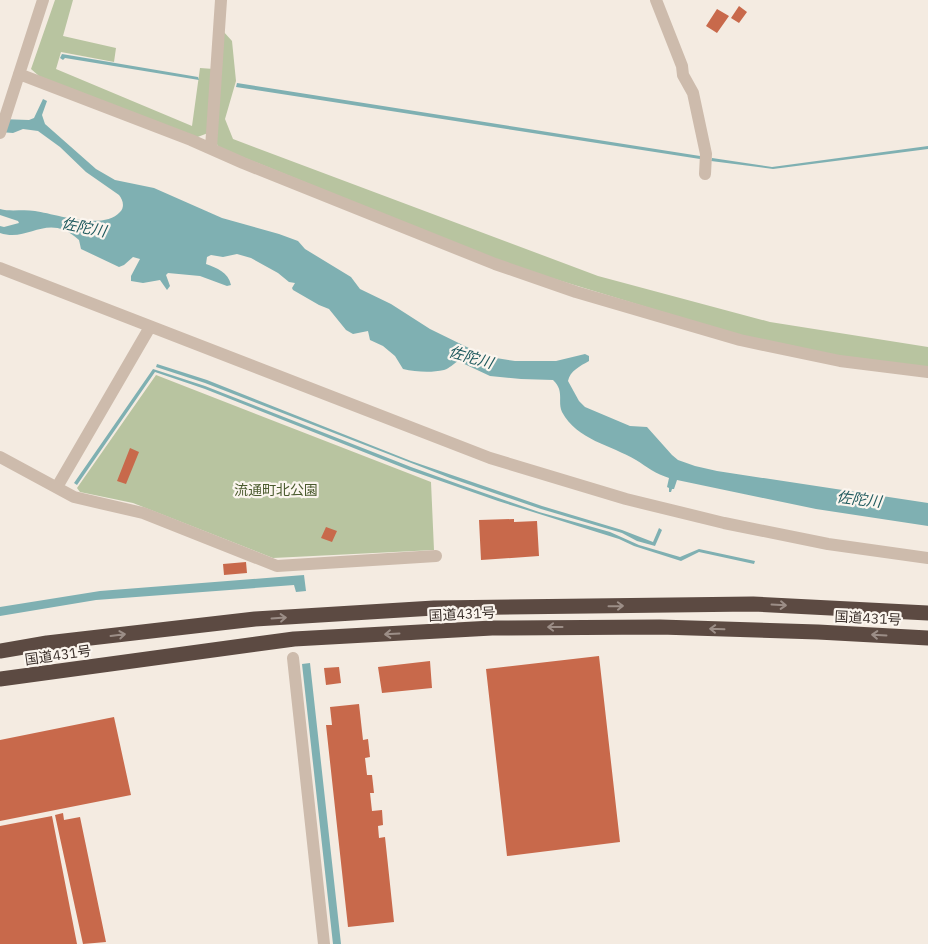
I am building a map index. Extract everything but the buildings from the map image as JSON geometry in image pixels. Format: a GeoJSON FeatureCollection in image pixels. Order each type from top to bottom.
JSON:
{"type":"FeatureCollection","features":[{"type":"Feature","properties":{"kind":"highway","name":"国道431号"},"geometry":{"type":"LineString","coordinates":[[0,651],[47,643],[255,619],[434,608],[752,604],[928,613]]}},
{"type":"Feature","properties":{"kind":"highway","name":"国道431号"},"geometry":{"type":"LineString","coordinates":[[0,679],[294,640],[492,628],[660,627],[928,638]]}},
{"type":"Feature","properties":{"kind":"street"},"geometry":{"type":"LineString","coordinates":[[0,133],[43,0]]}},
{"type":"Feature","properties":{"kind":"street"},"geometry":{"type":"LineString","coordinates":[[211,148],[221,0]]}},
{"type":"Feature","properties":{"kind":"street"},"geometry":{"type":"LineString","coordinates":[[656,0],[682,66],[683,75],[694,93],[706,154],[705,174]]}},
{"type":"Feature","properties":{"kind":"street"},"geometry":{"type":"LineString","coordinates":[[19,74],[211,148],[495,264],[614,304],[740,340],[840,361],[928,372]]}},
{"type":"Feature","properties":{"kind":"street"},"geometry":{"type":"LineString","coordinates":[[0,268],[150,328],[490,458],[626,499],[724,523],[828,544],[928,558]]}},
{"type":"Feature","properties":{"kind":"street"},"geometry":{"type":"LineString","coordinates":[[57,487],[150,328]]}},
{"type":"Feature","properties":{"kind":"street"},"geometry":{"type":"LineString","coordinates":[[0,457],[74,497],[143,513],[276,566],[436,556]]}},
{"type":"Feature","properties":{"kind":"street"},"geometry":{"type":"LineString","coordinates":[[293,658],[324,944]]}},
{"type":"Feature","properties":{"kind":"green space"},"geometry":{"type":"Polygon","coordinates":[[[55,0],[73,0],[63,36],[116,48],[114,62],[61,52],[56,69],[192,126],[200,68],[214,69],[208,133],[195,138],[39,76],[31,69],[55,0]]]}},
{"type":"Feature","properties":{"kind":"green space"},"geometry":{"type":"Polygon","coordinates":[[[223,31],[232,41],[236,81],[225,119],[233,139],[598,276],[770,322],[928,347],[928,369],[831,355],[741,336],[509,265],[218,147],[216,141],[223,31]]]}},
{"type":"Feature","properties":{"kind":"green space","name":"流通町北公園"},"geometry":{"type":"Polygon","coordinates":[[[156,375],[431,482],[434,550],[273,558],[133,503],[80,492],[77,488],[156,375]]]}},
{"type":"Feature","properties":{"kind":"water"},"geometry":{"type":"Polygon","coordinates":[[[62,54],[198,77],[199,80],[65,58],[63,60],[60,58],[62,54]]]}},
{"type":"Feature","properties":{"kind":"water"},"geometry":{"type":"Polygon","coordinates":[[[237,83],[700,156],[700,159],[236,87],[237,83]]]}},
{"type":"Feature","properties":{"kind":"water","name":"佐陀川"},"geometry":{"type":"Polygon","coordinates":[[[43,99],[47,101],[42,115],[45,124],[96,169],[115,180],[154,188],[222,218],[298,241],[305,249],[351,277],[360,289],[391,304],[430,329],[477,352],[515,361],[556,361],[585,354],[589,356],[589,361],[573,372],[568,381],[579,401],[585,407],[630,426],[647,427],[678,460],[717,471],[928,503],[928,526],[816,509],[677,480],[674,489],[669,492],[667,487],[669,478],[585,436],[576,429],[562,412],[559,388],[553,380],[490,376],[458,361],[448,368],[439,371],[424,372],[403,369],[395,356],[383,346],[370,340],[368,331],[353,334],[346,330],[329,309],[293,290],[292,288],[295,283],[289,282],[278,273],[251,258],[237,254],[223,257],[211,255],[207,257],[206,264],[225,274],[231,285],[227,286],[200,276],[168,273],[166,275],[170,286],[167,290],[160,280],[143,283],[131,281],[131,276],[140,259],[133,257],[119,267],[81,249],[79,240],[68,232],[57,228],[39,229],[11,235],[0,233],[0,226],[4,227],[19,223],[0,215],[0,209],[35,211],[91,221],[112,218],[123,208],[119,195],[86,172],[60,147],[38,131],[23,129],[13,133],[0,132],[0,119],[29,120],[34,118],[43,99]]]}},
{"type":"Feature","properties":{"kind":"water"},"geometry":{"type":"Polygon","coordinates":[[[928,146],[928,149],[773,169],[711,161],[712,158],[772,167],[928,146]]]}},
{"type":"Feature","properties":{"kind":"water"},"geometry":{"type":"Polygon","coordinates":[[[157,364],[207,380],[411,461],[542,506],[622,530],[653,542],[659,528],[662,530],[655,546],[637,541],[622,533],[541,509],[450,478],[205,383],[156,367],[157,364]]]}},
{"type":"Feature","properties":{"kind":"water"},"geometry":{"type":"Polygon","coordinates":[[[153,369],[205,386],[411,467],[539,512],[610,532],[639,545],[680,557],[699,549],[755,561],[754,564],[699,552],[681,561],[409,470],[205,389],[155,372],[77,485],[74,483],[153,369]]]}},
{"type":"Feature","properties":{"kind":"water"},"geometry":{"type":"Polygon","coordinates":[[[304,575],[306,591],[296,592],[294,585],[96,600],[0,616],[0,607],[100,591],[304,575]]]}},
{"type":"Feature","properties":{"kind":"water"},"geometry":{"type":"Polygon","coordinates":[[[310,663],[341,944],[333,944],[302,664],[310,663]]]}}]}
